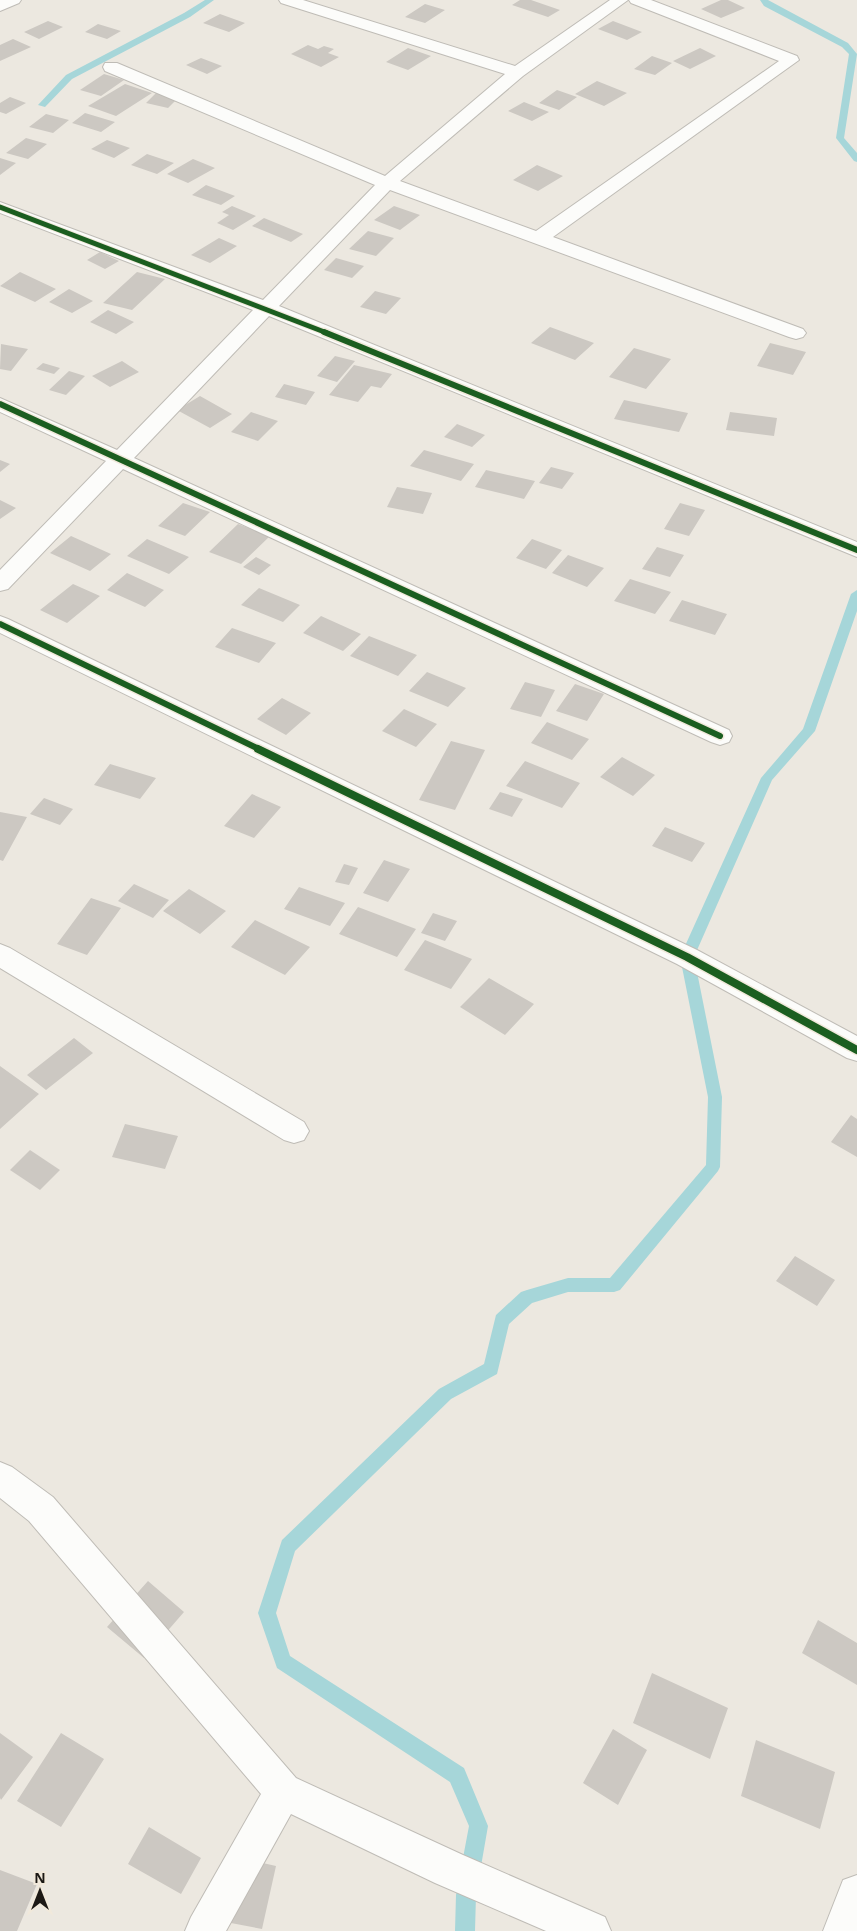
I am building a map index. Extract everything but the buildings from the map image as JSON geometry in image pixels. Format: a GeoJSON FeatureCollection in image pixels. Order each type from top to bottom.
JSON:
{"type":"FeatureCollection","features":[{"type":"Feature","properties":{"kind":"street"},"geometry":{"type":"LineString","coordinates":[[0,6],[13,0]]}},
{"type":"Feature","properties":{"kind":"street"},"geometry":{"type":"LineString","coordinates":[[287,0],[517,72]]}},
{"type":"Feature","properties":{"kind":"street"},"geometry":{"type":"LineString","coordinates":[[0,584],[387,183],[517,72],[620,0]]}},
{"type":"Feature","properties":{"kind":"street"},"geometry":{"type":"LineString","coordinates":[[538,239],[791,60],[637,0]]}},
{"type":"Feature","properties":{"kind":"street"},"geometry":{"type":"LineString","coordinates":[[111,67],[387,183],[796,333]]}},
{"type":"Feature","properties":{"kind":"street"},"geometry":{"type":"LineString","coordinates":[[0,207],[266,308],[857,550]]}},
{"type":"Feature","properties":{"kind":"street"},"geometry":{"type":"LineString","coordinates":[[0,404],[720,736]]}},
{"type":"Feature","properties":{"kind":"street"},"geometry":{"type":"LineString","coordinates":[[0,624],[687,957],[857,1050]]}},
{"type":"Feature","properties":{"kind":"street"},"geometry":{"type":"LineString","coordinates":[[0,955],[294,1131]]}},
{"type":"Feature","properties":{"kind":"street"},"geometry":{"type":"LineString","coordinates":[[0,1478],[41,1509],[283,1791],[449,1869],[592,1931]]}},
{"type":"Feature","properties":{"kind":"street"},"geometry":{"type":"LineString","coordinates":[[205,1931],[283,1791]]}},
{"type":"Feature","properties":{"kind":"street"},"geometry":{"type":"LineString","coordinates":[[843,1931],[857,1894]]}},
{"type":"Feature","properties":{"kind":"waterway"},"geometry":{"type":"LineString","coordinates":[[42,105],[69,77],[187,15],[210,0]]}},
{"type":"Feature","properties":{"kind":"waterway"},"geometry":{"type":"LineString","coordinates":[[764,0],[767,4],[845,45],[853,54],[840,138],[857,159]]}},
{"type":"Feature","properties":{"kind":"waterway"},"geometry":{"type":"LineString","coordinates":[[465,1931],[466,1895],[479,1826],[457,1775],[283,1662],[267,1613],[288,1546],[445,1394],[491,1369],[502,1320],[527,1297],[568,1285],[614,1285],[713,1167],[715,1097],[687,957],[767,778],[809,731],[857,594]]}},
{"type":"Feature","properties":{"kind":"cycle path"},"geometry":{"type":"LineString","coordinates":[[0,207],[266,308],[857,550]]}},
{"type":"Feature","properties":{"kind":"cycle path"},"geometry":{"type":"LineString","coordinates":[[0,404],[720,736]]}},
{"type":"Feature","properties":{"kind":"cycle path"},"geometry":{"type":"LineString","coordinates":[[0,624],[687,957],[857,1050]]}}]}
